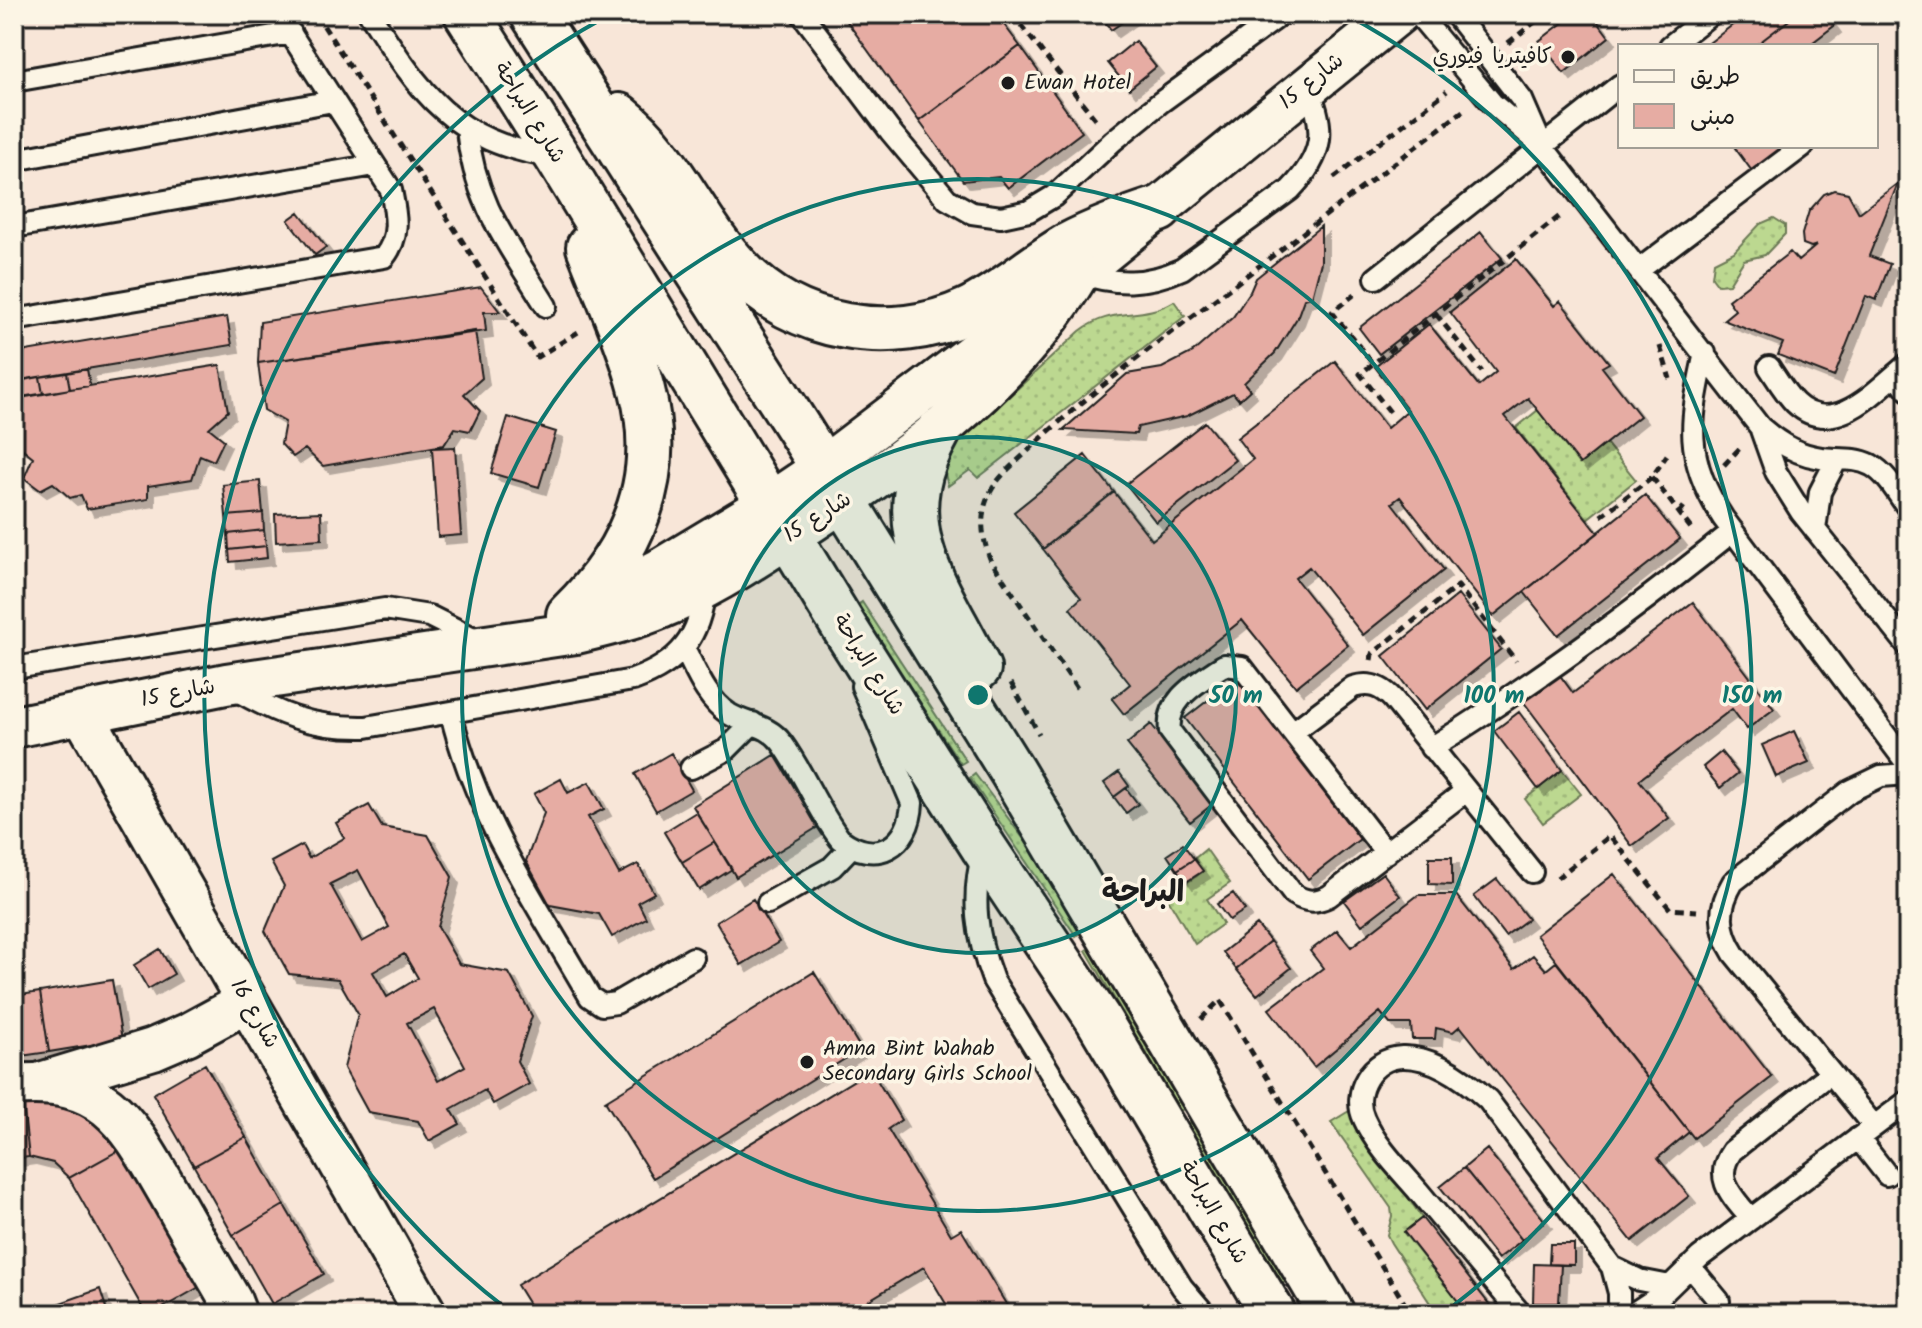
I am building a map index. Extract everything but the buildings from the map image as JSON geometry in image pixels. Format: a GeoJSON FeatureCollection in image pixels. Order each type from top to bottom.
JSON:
{"type":"FeatureCollection","features":[{"type":"Feature","properties":{"kind":"street","name":"شارع البراحة"},"geometry":{"type":"LineString","coordinates":[[467,14],[847,632],[984,848],[1098,1019],[1273,1314]]}},
{"type":"Feature","properties":{"kind":"street"},"geometry":{"type":"LineString","coordinates":[[533,14],[833,485],[1029,760],[1332,1314]]}},
{"type":"Feature","properties":{"kind":"street","name":"شارع 15"},"geometry":{"type":"LineString","coordinates":[[833,485],[1079,273],[1398,14]]}},
{"type":"Feature","properties":{"kind":"street"},"geometry":{"type":"LineString","coordinates":[[584,94],[608,108],[651,145],[669,167],[721,248],[740,270],[784,304],[835,325],[890,330],[942,321],[991,297],[1071,244],[1114,224],[1159,209]]}},
{"type":"Feature","properties":{"kind":"street"},"geometry":{"type":"LineString","coordinates":[[558,158],[636,370],[645,404],[649,438],[645,484],[638,514],[626,543],[611,570],[569,615]]}},
{"type":"Feature","properties":{"kind":"street","name":"شارع 15"},"geometry":{"type":"LineString","coordinates":[[486,645],[569,615],[659,570],[778,521],[833,485],[938,432],[1029,346],[1079,273]]}},
{"type":"Feature","properties":{"kind":"street"},"geometry":{"type":"LineString","coordinates":[[938,432],[928,449],[916,487],[915,528],[919,548],[926,568],[982,677],[999,724],[1029,760]]}},
{"type":"Feature","properties":{"kind":"street","name":"شارع 15"},"geometry":{"type":"LineString","coordinates":[[14,727],[226,684],[531,641],[621,622],[664,607],[745,566],[778,521]]}},
{"type":"Feature","properties":{"kind":"street","name":"شارع 16"},"geometry":{"type":"LineString","coordinates":[[82,713],[426,1314]]}},
{"type":"Feature","properties":{"kind":"street"},"geometry":{"type":"LineString","coordinates":[[29,1083],[153,1049],[252,1012]]}},
{"type":"Feature","properties":{"kind":"street"},"geometry":{"type":"LineString","coordinates":[[117,1115],[128,1094],[138,1084],[252,1012]]}},
{"type":"Feature","properties":{"kind":"street"},"geometry":{"type":"LineString","coordinates":[[29,1083],[85,1093],[117,1115],[140,1143],[236,1314]]}},
{"type":"Feature","properties":{"kind":"lane"},"geometry":{"type":"LineString","coordinates":[[14,320],[384,257],[393,246],[396,219],[391,190],[278,14]]}},
{"type":"Feature","properties":{"kind":"lane"},"geometry":{"type":"LineString","coordinates":[[370,14],[420,89],[442,111],[496,144],[558,158]]}},
{"type":"Feature","properties":{"kind":"lane"},"geometry":{"type":"LineString","coordinates":[[802,14],[947,199],[972,213],[1001,217],[1029,211],[1054,196],[1161,102],[1282,14]]}},
{"type":"Feature","properties":{"kind":"lane"},"geometry":{"type":"LineString","coordinates":[[1418,14],[1492,103],[1542,146],[1760,427],[1795,451],[1820,458],[1862,461],[1873,467],[1883,475],[1908,508]]}},
{"type":"Feature","properties":{"kind":"lane"},"geometry":{"type":"LineString","coordinates":[[1455,14],[1522,100],[1542,146]]}},
{"type":"Feature","properties":{"kind":"lane"},"geometry":{"type":"LineString","coordinates":[[1673,44],[1711,14]]}},
{"type":"Feature","properties":{"kind":"lane"},"geometry":{"type":"LineString","coordinates":[[14,81],[291,33]]}},
{"type":"Feature","properties":{"kind":"lane"},"geometry":{"type":"LineString","coordinates":[[1079,273],[1120,282],[1141,283],[1162,278],[1182,269],[1290,190],[1310,165],[1320,134],[1319,113],[1307,86]]}},
{"type":"Feature","properties":{"kind":"lane"},"geometry":{"type":"LineString","coordinates":[[1376,278],[1618,87]]}},
{"type":"Feature","properties":{"kind":"lane"},"geometry":{"type":"LineString","coordinates":[[14,160],[333,101]]}},
{"type":"Feature","properties":{"kind":"lane"},"geometry":{"type":"LineString","coordinates":[[467,129],[476,184],[487,210],[546,306]]}},
{"type":"Feature","properties":{"kind":"lane"},"geometry":{"type":"LineString","coordinates":[[1640,269],[1800,148]]}},
{"type":"Feature","properties":{"kind":"lane"},"geometry":{"type":"LineString","coordinates":[[14,227],[375,165]]}},
{"type":"Feature","properties":{"kind":"lane"},"geometry":{"type":"LineString","coordinates":[[1705,353],[1692,411],[1694,450],[1704,486],[1733,531],[1908,765]]}},
{"type":"Feature","properties":{"kind":"lane"},"geometry":{"type":"LineString","coordinates":[[1769,367],[1796,404],[1813,415],[1824,416],[1843,413],[1904,376]]}},
{"type":"Feature","properties":{"kind":"lane"},"geometry":{"type":"LineString","coordinates":[[1760,427],[1776,472],[1787,492],[1908,646]]}},
{"type":"Feature","properties":{"kind":"lane"},"geometry":{"type":"LineString","coordinates":[[1815,530],[1820,492],[1837,459]]}},
{"type":"Feature","properties":{"kind":"lane"},"geometry":{"type":"LineString","coordinates":[[1431,748],[1533,683],[1733,531]]}},
{"type":"Feature","properties":{"kind":"lane"},"geometry":{"type":"LineString","coordinates":[[226,684],[268,709],[291,718],[341,728],[366,727],[633,680],[669,663],[684,648],[703,613],[705,588]]}},
{"type":"Feature","properties":{"kind":"lane"},"geometry":{"type":"LineString","coordinates":[[14,668],[385,609],[429,616],[486,645]]}},
{"type":"Feature","properties":{"kind":"lane"},"geometry":{"type":"LineString","coordinates":[[684,648],[702,684],[718,705],[728,714],[764,728],[782,743],[831,828],[851,847],[864,852],[878,852],[898,841],[911,817],[912,803],[869,706],[847,632]]}},
{"type":"Feature","properties":{"kind":"lane"},"geometry":{"type":"LineString","coordinates":[[1386,853],[1242,667],[1224,665],[1171,708],[1170,731],[1293,894],[1311,902],[1320,900],[1386,853],[1466,791]]}},
{"type":"Feature","properties":{"kind":"lane"},"geometry":{"type":"LineString","coordinates":[[1293,732],[1353,687],[1370,685],[1386,692],[1532,872]]}},
{"type":"Feature","properties":{"kind":"lane"},"geometry":{"type":"LineString","coordinates":[[451,713],[463,761],[482,807],[590,997],[602,1005],[616,1003],[693,958]]}},
{"type":"Feature","properties":{"kind":"lane"},"geometry":{"type":"LineString","coordinates":[[691,768],[726,750],[753,723]]}},
{"type":"Feature","properties":{"kind":"lane"},"geometry":{"type":"LineString","coordinates":[[1887,1175],[1831,1073],[1726,942],[1721,913],[1724,896],[1733,882],[1850,791],[1881,776],[1908,774]]}},
{"type":"Feature","properties":{"kind":"lane"},"geometry":{"type":"LineString","coordinates":[[768,903],[832,867],[851,847]]}},
{"type":"Feature","properties":{"kind":"lane"},"geometry":{"type":"LineString","coordinates":[[984,848],[977,874],[975,901],[983,955],[993,980],[1182,1287],[1205,1314]]}},
{"type":"Feature","properties":{"kind":"lane"},"geometry":{"type":"LineString","coordinates":[[1521,1314],[1391,1158],[1363,1118],[1361,1090],[1376,1067],[1402,1057],[1416,1059],[1448,1070],[1488,1100],[1612,1267],[1619,1293],[1619,1314]]}},
{"type":"Feature","properties":{"kind":"lane"},"geometry":{"type":"LineString","coordinates":[[1751,1219],[1726,1189],[1723,1170],[1726,1160],[1732,1151],[1831,1073]]}},
{"type":"Feature","properties":{"kind":"lane"},"geometry":{"type":"LineString","coordinates":[[1632,1314],[1670,1286],[1690,1266],[1908,1101]]}},
{"type":"Feature","properties":{"kind":"lane"},"geometry":{"type":"LineString","coordinates":[[1690,1266],[1719,1301]]}},
{"type":"Feature","properties":{"kind":"lane"},"geometry":{"type":"LineString","coordinates":[[1612,1267],[1639,1280],[1670,1286]]}},
{"type":"Feature","properties":{"kind":"path"},"geometry":{"type":"LineString","coordinates":[[1012,14],[1113,141]]}},
{"type":"Feature","properties":{"kind":"path"},"geometry":{"type":"LineString","coordinates":[[1489,57],[1545,14]]}},
{"type":"Feature","properties":{"kind":"path"},"geometry":{"type":"LineString","coordinates":[[1331,180],[1468,75]]}},
{"type":"Feature","properties":{"kind":"path"},"geometry":{"type":"LineString","coordinates":[[1077,688],[991,561],[982,527],[990,492],[1001,477],[1058,423],[1117,372],[1468,107]]}},
{"type":"Feature","properties":{"kind":"path"},"geometry":{"type":"LineString","coordinates":[[1517,166],[1569,228]]}},
{"type":"Feature","properties":{"kind":"path"},"geometry":{"type":"LineString","coordinates":[[1390,412],[1360,374],[1560,216]]}},
{"type":"Feature","properties":{"kind":"path"},"geometry":{"type":"LineString","coordinates":[[1373,364],[1332,312],[1376,278]]}},
{"type":"Feature","properties":{"kind":"path"},"geometry":{"type":"LineString","coordinates":[[1436,314],[1482,372]]}},
{"type":"Feature","properties":{"kind":"path"},"geometry":{"type":"LineString","coordinates":[[1658,342],[1671,384]]}},
{"type":"Feature","properties":{"kind":"path"},"geometry":{"type":"LineString","coordinates":[[1679,513],[1760,427]]}},
{"type":"Feature","properties":{"kind":"path"},"geometry":{"type":"LineString","coordinates":[[1601,516],[1652,477],[1661,467],[1672,443]]}},
{"type":"Feature","properties":{"kind":"path"},"geometry":{"type":"LineString","coordinates":[[1652,477],[1708,551]]}},
{"type":"Feature","properties":{"kind":"path"},"geometry":{"type":"LineString","coordinates":[[1370,685],[1372,654],[1458,586],[1533,683]]}},
{"type":"Feature","properties":{"kind":"path"},"geometry":{"type":"LineString","coordinates":[[1008,679],[1029,760]]}},
{"type":"Feature","properties":{"kind":"path"},"geometry":{"type":"LineString","coordinates":[[1532,872],[1545,889],[1610,836],[1670,909],[1721,913]]}},
{"type":"Feature","properties":{"kind":"path"},"geometry":{"type":"LineString","coordinates":[[1197,1023],[1220,1000],[1411,1314]]}},
{"type":"Feature","properties":{"kind":"green space"},"geometry":{"type":"Polygon","coordinates":[[[1774,218],[1785,225],[1785,234],[1765,255],[1744,260],[1729,284],[1718,285],[1712,277],[1714,262],[1734,252],[1760,224],[1774,218]]]}},
{"type":"Feature","properties":{"kind":"green space"},"geometry":{"type":"Polygon","coordinates":[[[1174,301],[1185,316],[978,478],[970,470],[948,486],[945,474],[952,449],[1080,331],[1104,318],[1150,311],[1174,301]]]}},
{"type":"Feature","properties":{"kind":"green space"},"geometry":{"type":"Polygon","coordinates":[[[1538,410],[1579,464],[1606,443],[1636,480],[1587,519],[1516,428],[1538,410]]]}},
{"type":"Feature","properties":{"kind":"green space"},"geometry":{"type":"Polygon","coordinates":[[[862,602],[966,761],[961,764],[856,606],[862,602]]]}},
{"type":"Feature","properties":{"kind":"green space"},"geometry":{"type":"Polygon","coordinates":[[[1562,770],[1581,794],[1543,823],[1525,799],[1562,770]]]}},
{"type":"Feature","properties":{"kind":"green space"},"geometry":{"type":"Polygon","coordinates":[[[975,774],[1053,878],[1083,930],[1076,936],[970,778],[975,774]]]}},
{"type":"Feature","properties":{"kind":"green space"},"geometry":{"type":"Polygon","coordinates":[[[1206,849],[1230,883],[1207,899],[1223,924],[1195,944],[1167,897],[1202,872],[1194,859],[1206,849]]]}},
{"type":"Feature","properties":{"kind":"green space"},"geometry":{"type":"Polygon","coordinates":[[[1093,946],[1187,1107],[1180,1111],[1086,950],[1093,946]]]}},
{"type":"Feature","properties":{"kind":"green space"},"geometry":{"type":"Polygon","coordinates":[[[1349,1111],[1422,1218],[1404,1233],[1468,1314],[1437,1314],[1391,1243],[1387,1235],[1391,1208],[1331,1122],[1349,1111]]]}},
{"type":"Feature","properties":{"kind":"green space"},"geometry":{"type":"Polygon","coordinates":[[[1194,1118],[1289,1280],[1282,1284],[1187,1123],[1194,1118]]]}},
{"type":"Feature","properties":{"kind":"place","name":"كافيتريا فيوري"},"geometry":{"type":"Point","coordinates":[1568,57]}},
{"type":"Feature","properties":{"kind":"place","name":"Ewan Hotel"},"geometry":{"type":"Point","coordinates":[1008,83]}},
{"type":"Feature","properties":{"kind":"place","name":"Amna Bint Wahab Secondary Girls School"},"geometry":{"type":"Point","coordinates":[807,1062]}},
{"type":"Feature","properties":{"kind":"district","name":"البراحة"},"geometry":{"type":"Point","coordinates":[1143,893]}}]}
